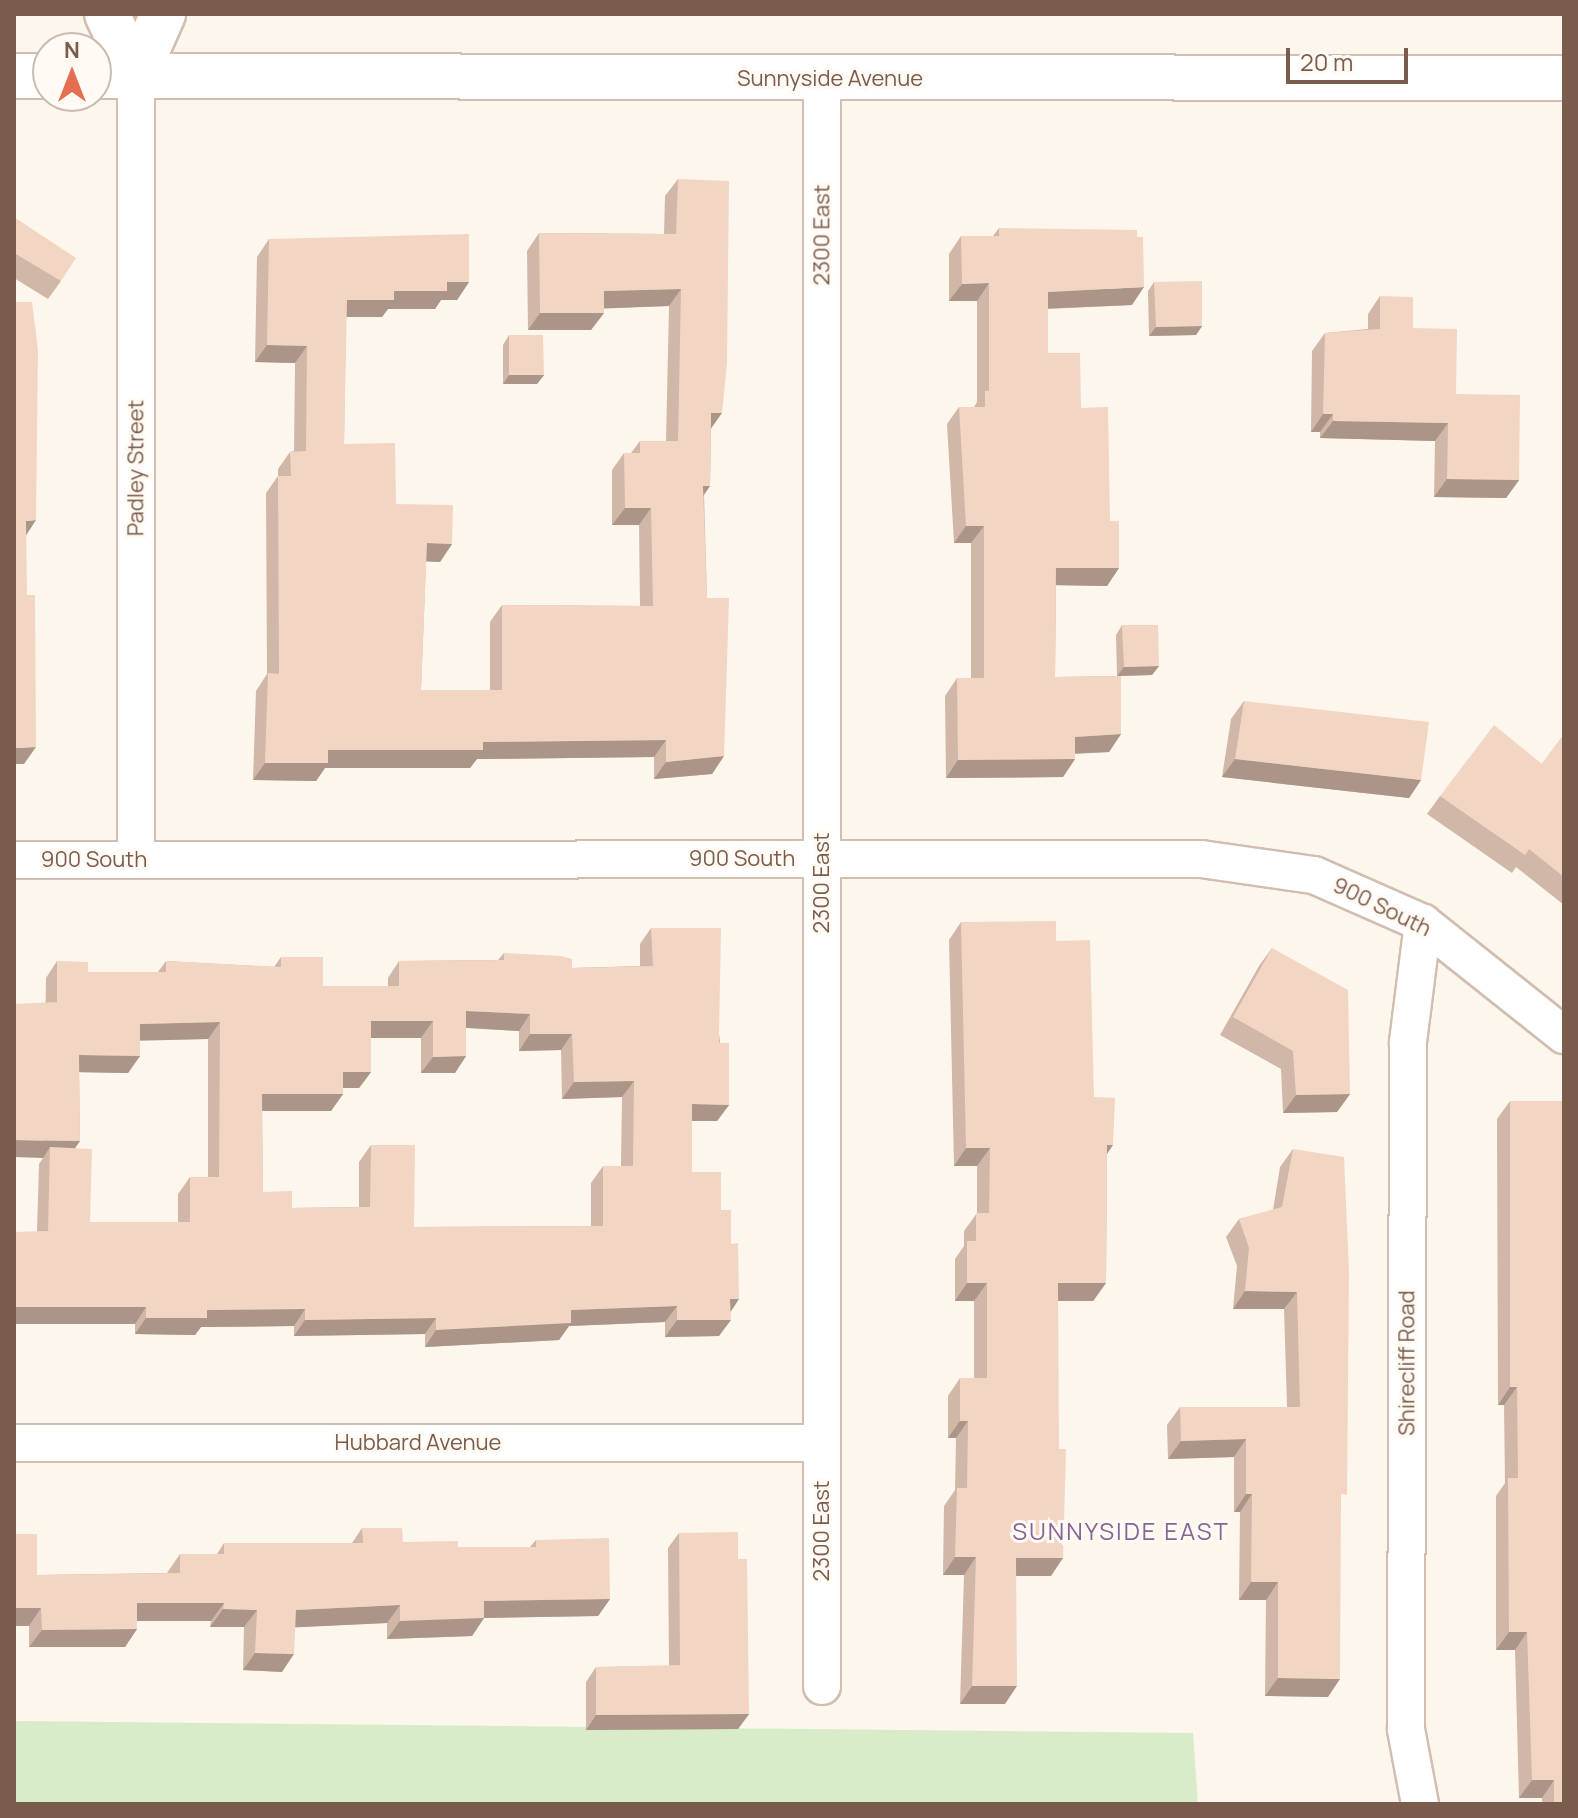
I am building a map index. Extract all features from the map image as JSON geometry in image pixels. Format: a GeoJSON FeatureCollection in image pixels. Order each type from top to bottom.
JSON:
{"type":"FeatureCollection","features":[{"type":"Feature","properties":{"kind":"main road"},"geometry":{"type":"LineString","coordinates":[[107,14],[116,76]]}},
{"type":"Feature","properties":{"kind":"main road"},"geometry":{"type":"LineString","coordinates":[[116,76],[163,14]]}},
{"type":"Feature","properties":{"kind":"main road","name":"Sunnyside Avenue"},"geometry":{"type":"LineString","coordinates":[[116,76],[1564,78]]}},
{"type":"Feature","properties":{"kind":"street","name":"Padley Street"},"geometry":{"type":"LineString","coordinates":[[116,76],[136,860]]}},
{"type":"Feature","properties":{"kind":"street","name":"2300 East"},"geometry":{"type":"LineString","coordinates":[[822,79],[822,1686]]}},
{"type":"Feature","properties":{"kind":"street","name":"900 South"},"geometry":{"type":"LineString","coordinates":[[14,860],[1201,859],[1314,875],[1423,923],[1564,1035]]}},
{"type":"Feature","properties":{"kind":"street","name":"Shirecliff Road"},"geometry":{"type":"LineString","coordinates":[[1420,1804],[1406,1729],[1408,1042],[1423,923]]}},
{"type":"Feature","properties":{"kind":"street","name":"Hubbard Avenue"},"geometry":{"type":"LineString","coordinates":[[14,1443],[822,1443]]}},
{"type":"Feature","properties":{"kind":"green space"},"geometry":{"type":"Polygon","coordinates":[[[14,1721],[1193,1733],[1198,1804],[14,1804],[14,1721]]]}},
{"type":"Feature","properties":{"kind":"building"},"geometry":{"type":"Polygon","coordinates":[[[678,179],[729,181],[727,363],[722,413],[711,413],[710,486],[703,486],[707,598],[729,598],[724,756],[666,762],[666,740],[483,742],[483,750],[328,750],[328,763],[265,763],[268,673],[279,674],[278,476],[291,476],[290,452],[306,451],[307,346],[267,345],[269,239],[469,234],[469,282],[447,282],[447,291],[394,291],[394,300],[347,300],[344,444],[395,443],[396,504],[453,505],[452,544],[427,543],[421,690],[502,690],[502,605],[653,606],[651,508],[625,508],[624,453],[640,453],[640,441],[678,441],[681,289],[604,291],[604,313],[540,313],[539,233],[676,234],[678,179]]]}},
{"type":"Feature","properties":{"kind":"building"},"geometry":{"type":"Polygon","coordinates":[[[14,217],[76,258],[61,281],[14,253],[14,217]]]}},
{"type":"Feature","properties":{"kind":"building"},"geometry":{"type":"Polygon","coordinates":[[[999,228],[1137,230],[1137,237],[1143,237],[1144,287],[1048,292],[1048,353],[1080,353],[1081,408],[1108,407],[1110,521],[1119,521],[1119,568],[1056,568],[1055,677],[1121,676],[1121,734],[1075,737],[1075,759],[958,760],[957,678],[984,678],[984,526],[966,526],[959,407],[985,407],[985,391],[989,391],[989,283],[962,284],[961,236],[999,236],[999,228]]]}},
{"type":"Feature","properties":{"kind":"building"},"geometry":{"type":"Polygon","coordinates":[[[1202,281],[1202,326],[1156,327],[1154,282],[1202,281]]]}},
{"type":"Feature","properties":{"kind":"building"},"geometry":{"type":"Polygon","coordinates":[[[1380,296],[1413,297],[1413,328],[1457,329],[1456,394],[1520,395],[1519,480],[1447,479],[1448,423],[1333,421],[1333,414],[1323,414],[1325,333],[1380,329],[1380,296]]]}},
{"type":"Feature","properties":{"kind":"building"},"geometry":{"type":"Polygon","coordinates":[[[14,302],[32,302],[38,350],[36,520],[26,521],[27,595],[35,595],[36,747],[14,748],[14,302]]]}},
{"type":"Feature","properties":{"kind":"building"},"geometry":{"type":"Polygon","coordinates":[[[509,335],[543,335],[544,375],[509,375],[509,335]]]}},
{"type":"Feature","properties":{"kind":"building"},"geometry":{"type":"Polygon","coordinates":[[[1122,625],[1158,625],[1159,666],[1124,667],[1122,625]]]}},
{"type":"Feature","properties":{"kind":"building"},"geometry":{"type":"Polygon","coordinates":[[[1244,701],[1429,722],[1421,780],[1235,759],[1244,701]]]}},
{"type":"Feature","properties":{"kind":"building"},"geometry":{"type":"Polygon","coordinates":[[[1494,725],[1542,764],[1564,734],[1564,877],[1529,849],[1525,855],[1440,796],[1494,725]]]}},
{"type":"Feature","properties":{"kind":"building"},"geometry":{"type":"Polygon","coordinates":[[[1056,921],[1056,941],[1090,940],[1094,1097],[1115,1098],[1113,1145],[1107,1145],[1106,1283],[1058,1283],[1059,1449],[1066,1449],[1063,1558],[1016,1558],[1017,1686],[972,1686],[976,1557],[955,1557],[957,1488],[967,1488],[968,1421],[960,1421],[960,1378],[987,1378],[987,1283],[967,1283],[967,1241],[976,1241],[976,1213],[989,1213],[990,1148],[966,1148],[961,922],[1056,921]]]}},
{"type":"Feature","properties":{"kind":"building"},"geometry":{"type":"Polygon","coordinates":[[[651,928],[721,928],[719,1043],[729,1043],[729,1105],[692,1104],[692,1172],[721,1172],[721,1210],[731,1210],[731,1244],[738,1243],[739,1299],[730,1299],[731,1320],[677,1320],[677,1306],[571,1310],[571,1323],[436,1330],[436,1318],[305,1320],[305,1309],[207,1310],[207,1318],[146,1318],[146,1307],[14,1307],[14,1232],[48,1231],[50,1147],[92,1149],[90,1222],[190,1222],[190,1177],[219,1177],[220,1022],[140,1024],[140,1056],[79,1055],[80,1141],[14,1140],[14,1004],[57,1002],[57,961],[88,962],[88,972],[166,972],[166,961],[281,967],[281,957],[323,957],[323,986],[399,986],[399,961],[504,960],[504,953],[561,956],[572,959],[572,968],[653,966],[651,928]],[[466,1011],[466,1056],[433,1057],[433,1021],[371,1021],[371,1072],[343,1072],[343,1094],[262,1094],[263,1192],[292,1191],[292,1208],[370,1207],[371,1145],[415,1145],[414,1227],[603,1226],[603,1166],[633,1166],[634,1081],[574,1082],[572,1034],[530,1034],[530,1014],[466,1011]]]}},
{"type":"Feature","properties":{"kind":"building"},"geometry":{"type":"Polygon","coordinates":[[[1272,948],[1348,990],[1350,1094],[1296,1095],[1293,1051],[1233,1017],[1272,948]]]}},
{"type":"Feature","properties":{"kind":"building"},"geometry":{"type":"Polygon","coordinates":[[[1510,1101],[1564,1101],[1564,1804],[1554,1804],[1554,1780],[1532,1780],[1527,1632],[1509,1632],[1508,1478],[1518,1478],[1517,1387],[1510,1387],[1510,1101]]]}},
{"type":"Feature","properties":{"kind":"building"},"geometry":{"type":"Polygon","coordinates":[[[1293,1149],[1344,1157],[1349,1272],[1347,1495],[1341,1494],[1340,1679],[1278,1678],[1278,1582],[1251,1582],[1252,1494],[1246,1494],[1246,1439],[1181,1441],[1180,1407],[1300,1407],[1297,1292],[1245,1291],[1249,1248],[1239,1219],[1282,1207],[1293,1149]]]}},
{"type":"Feature","properties":{"kind":"building"},"geometry":{"type":"Polygon","coordinates":[[[362,1528],[402,1528],[403,1542],[458,1541],[458,1547],[536,1547],[536,1540],[609,1538],[610,1599],[484,1601],[484,1618],[400,1621],[400,1605],[296,1610],[294,1654],[255,1653],[257,1610],[223,1609],[224,1603],[137,1603],[137,1629],[42,1630],[41,1608],[14,1608],[14,1534],[37,1534],[37,1575],[180,1573],[180,1554],[224,1554],[224,1543],[363,1543],[362,1528]]]}},
{"type":"Feature","properties":{"kind":"building"},"geometry":{"type":"Polygon","coordinates":[[[738,1532],[738,1559],[747,1559],[749,1714],[596,1715],[596,1667],[680,1665],[679,1533],[738,1532]]]}},
{"type":"Feature","properties":{"kind":"district","name":"SUNNYSIDE EAST"},"geometry":{"type":"Point","coordinates":[1121,1531]}}]}
